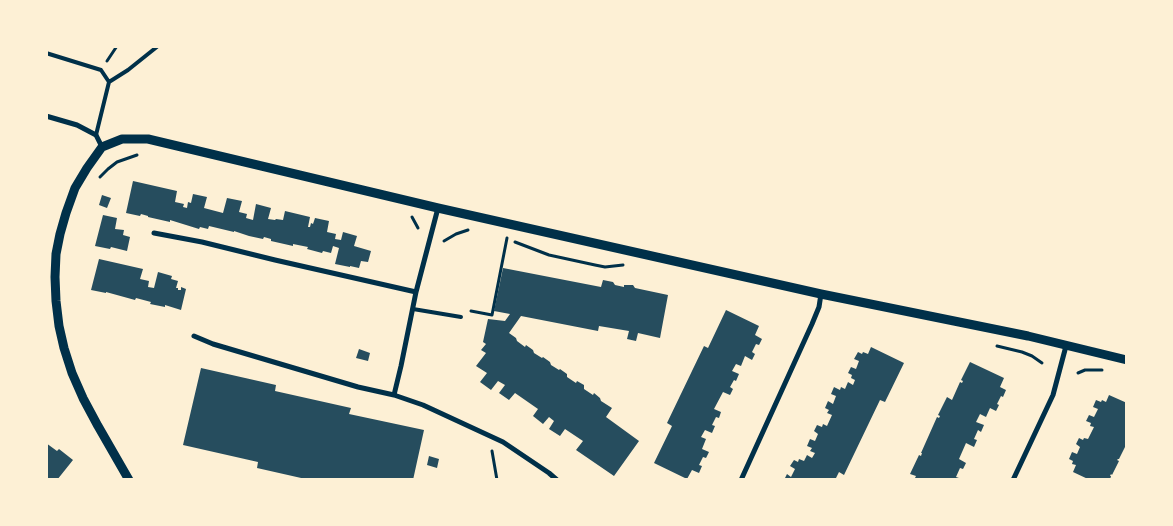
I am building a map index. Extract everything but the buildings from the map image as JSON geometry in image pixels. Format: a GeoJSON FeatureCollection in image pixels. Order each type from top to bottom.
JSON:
{"type":"FeatureCollection","features":[{"type":"Feature","properties":{"kind":"street"},"geometry":{"type":"LineString","coordinates":[[46,116],[77,125],[96,135],[102,147]]}},
{"type":"Feature","properties":{"kind":"street"},"geometry":{"type":"LineString","coordinates":[[129,480],[83,398],[72,373],[59,326],[55,277],[56,254],[66,213],[75,188],[102,147],[122,139],[148,139],[438,208],[821,294],[1028,336],[1127,360]]}},
{"type":"Feature","properties":{"kind":"street"},"geometry":{"type":"LineString","coordinates":[[394,395],[416,292],[438,208]]}},
{"type":"Feature","properties":{"kind":"street"},"geometry":{"type":"LineString","coordinates":[[154,233],[202,242],[416,292]]}},
{"type":"Feature","properties":{"kind":"street"},"geometry":{"type":"LineString","coordinates":[[741,480],[812,324],[819,307],[821,294]]}},
{"type":"Feature","properties":{"kind":"street"},"geometry":{"type":"LineString","coordinates":[[194,336],[213,344],[350,385],[394,395],[423,405],[503,442],[557,480]]}},
{"type":"Feature","properties":{"kind":"street"},"geometry":{"type":"LineString","coordinates":[[1013,480],[1053,394],[1066,346]]}},
{"type":"Feature","properties":{"kind":"lane"},"geometry":{"type":"LineString","coordinates":[[96,135],[109,82],[128,70],[158,46]]}},
{"type":"Feature","properties":{"kind":"lane"},"geometry":{"type":"LineString","coordinates":[[46,53],[101,70],[109,82]]}},
{"type":"Feature","properties":{"kind":"lane"},"geometry":{"type":"LineString","coordinates":[[413,308],[461,317]]}},
{"type":"Feature","properties":{"kind":"path"},"geometry":{"type":"LineString","coordinates":[[101,70],[117,46]]}},
{"type":"Feature","properties":{"kind":"path"},"geometry":{"type":"LineString","coordinates":[[97,182],[117,162],[141,154]]}},
{"type":"Feature","properties":{"kind":"path"},"geometry":{"type":"LineString","coordinates":[[408,213],[418,228]]}},
{"type":"Feature","properties":{"kind":"path"},"geometry":{"type":"LineString","coordinates":[[462,310],[492,315],[507,238]]}},
{"type":"Feature","properties":{"kind":"path"},"geometry":{"type":"LineString","coordinates":[[1078,373],[1085,370],[1104,370]]}},
{"type":"Feature","properties":{"kind":"path"},"geometry":{"type":"LineString","coordinates":[[490,436],[497,480]]}}]}
